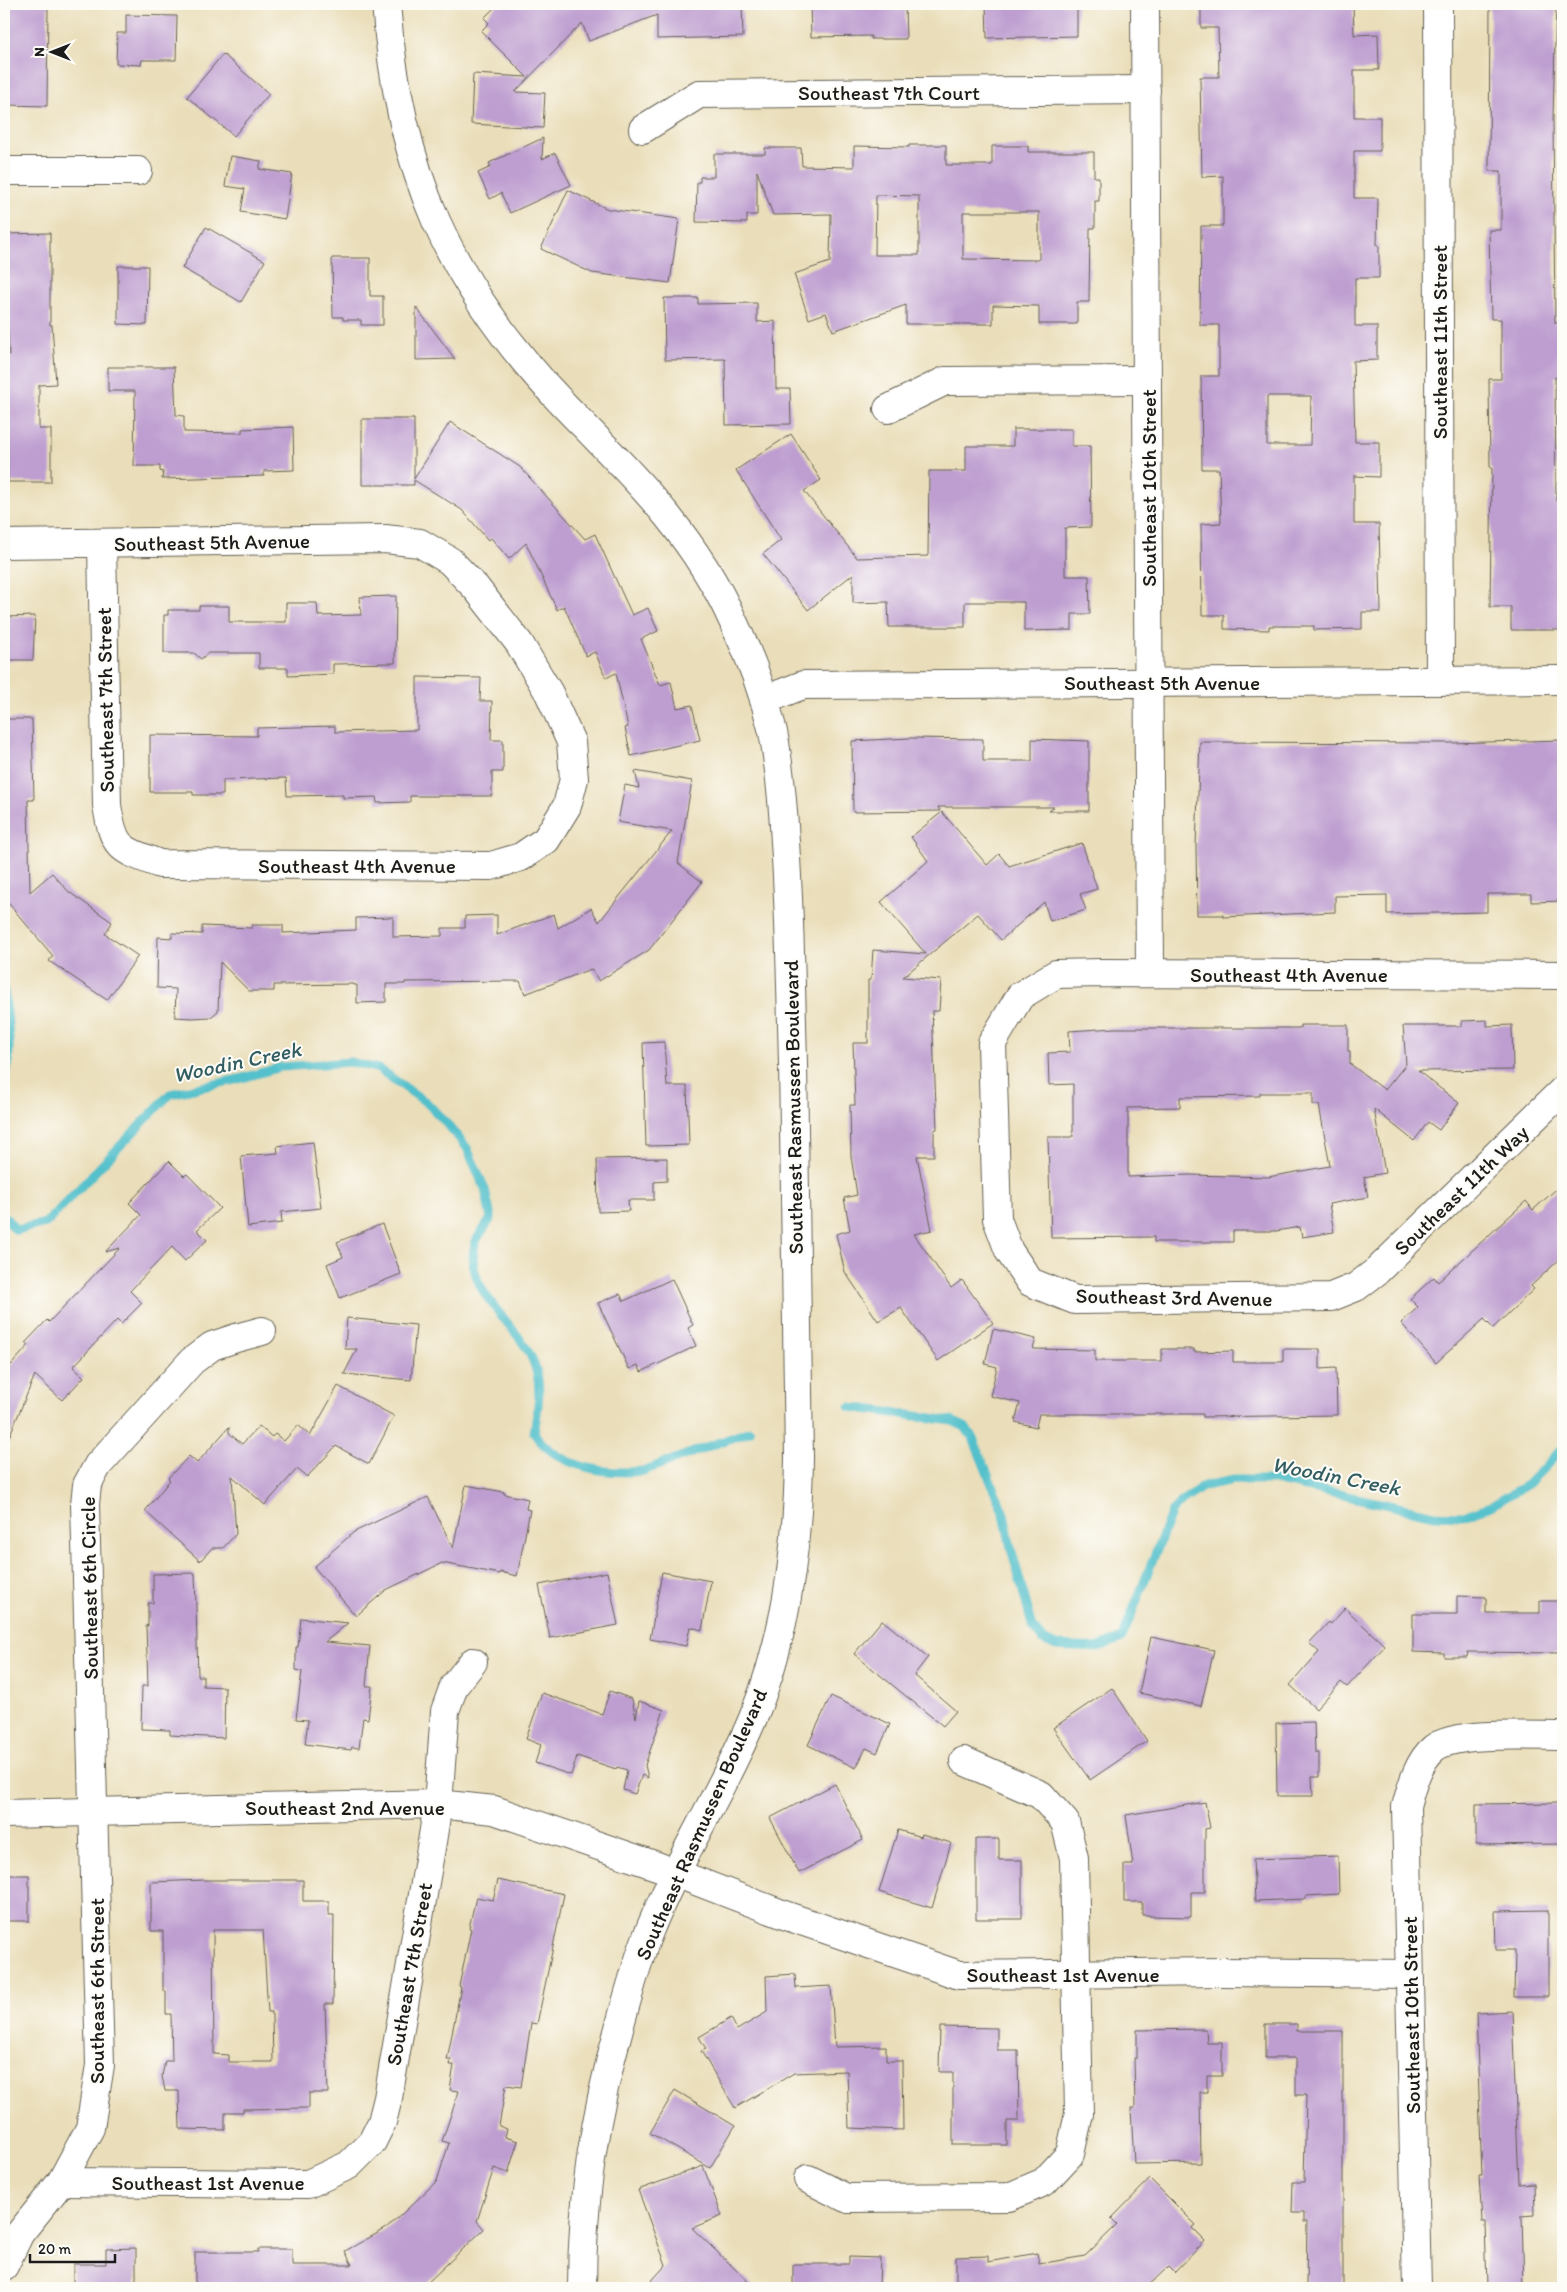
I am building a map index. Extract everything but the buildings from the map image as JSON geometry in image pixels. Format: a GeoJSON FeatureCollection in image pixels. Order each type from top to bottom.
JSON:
{"type":"FeatureCollection","features":[{"type":"Feature","properties":{"kind":"street","name":"Southeast Rasmussen Boulevard"},"geometry":{"type":"LineString","coordinates":[[386,4],[396,89],[411,156],[421,186],[453,258],[502,334],[564,404],[641,482],[688,543],[732,617],[764,700],[779,763],[790,929],[799,1457],[797,1520],[784,1611],[764,1689],[733,1760],[675,1874],[640,1955],[606,2076],[587,2174],[582,2288]]}},
{"type":"Feature","properties":{"kind":"street","name":"Southeast 10th Street"},"geometry":{"type":"LineString","coordinates":[[1146,4],[1150,973]]}},
{"type":"Feature","properties":{"kind":"street","name":"Southeast 11th Street"},"geometry":{"type":"LineString","coordinates":[[1438,4],[1440,681]]}},
{"type":"Feature","properties":{"kind":"street","name":"Southeast 7th Court"},"geometry":{"type":"LineString","coordinates":[[643,129],[699,94],[1146,90]]}},
{"type":"Feature","properties":{"kind":"street"},"geometry":{"type":"LineString","coordinates":[[4,171],[138,171]]}},
{"type":"Feature","properties":{"kind":"street"},"geometry":{"type":"LineString","coordinates":[[888,409],[945,381],[1147,380]]}},
{"type":"Feature","properties":{"kind":"street","name":"Southeast 5th Avenue"},"geometry":{"type":"LineString","coordinates":[[4,544],[102,544],[385,538],[420,543]]}},
{"type":"Feature","properties":{"kind":"street","name":"Southeast 4th Avenue"},"geometry":{"type":"LineString","coordinates":[[125,851],[160,864],[491,866],[521,857],[546,840],[567,806],[574,778],[571,742],[549,693],[519,643],[476,588],[450,561],[420,543]]}},
{"type":"Feature","properties":{"kind":"street","name":"Southeast 7th Street"},"geometry":{"type":"LineString","coordinates":[[102,544],[107,805],[112,832],[125,851]]}},
{"type":"Feature","properties":{"kind":"street","name":"Southeast 5th Avenue"},"geometry":{"type":"LineString","coordinates":[[764,700],[803,685],[1149,681],[1563,680]]}},
{"type":"Feature","properties":{"kind":"street","name":"Southeast 4th Avenue"},"geometry":{"type":"LineString","coordinates":[[1020,996],[1056,974],[1563,975]]}},
{"type":"Feature","properties":{"kind":"street","name":"Southeast 3rd Avenue"},"geometry":{"type":"LineString","coordinates":[[1020,996],[992,1043],[996,1218],[1009,1251],[1030,1282],[1075,1300],[1330,1297],[1356,1287]]}},
{"type":"Feature","properties":{"kind":"street","name":"Southeast 11th Way"},"geometry":{"type":"LineString","coordinates":[[1356,1287],[1378,1270],[1563,1090]]}},
{"type":"Feature","properties":{"kind":"street","name":"Southeast 6th Circle"},"geometry":{"type":"LineString","coordinates":[[94,1811],[87,1485],[98,1465],[192,1361],[212,1346],[262,1331]]}},
{"type":"Feature","properties":{"kind":"street","name":"Southeast 7th Street"},"geometry":{"type":"LineString","coordinates":[[372,2142],[382,2122],[388,2098],[438,1804],[445,1711],[454,1686],[474,1662]]}},
{"type":"Feature","properties":{"kind":"street","name":"Southeast 10th Street"},"geometry":{"type":"LineString","coordinates":[[1417,2288],[1406,1807],[1415,1774],[1434,1748],[1466,1736],[1563,1736]]}},
{"type":"Feature","properties":{"kind":"street"},"geometry":{"type":"LineString","coordinates":[[808,2179],[846,2198],[1009,2197],[1044,2182],[1070,2154],[1078,2114],[1076,1975],[1074,1858],[1065,1822],[1041,1795],[964,1760]]}},
{"type":"Feature","properties":{"kind":"street","name":"Southeast 2nd Avenue"},"geometry":{"type":"LineString","coordinates":[[4,1814],[438,1804],[494,1810],[675,1874]]}},
{"type":"Feature","properties":{"kind":"street","name":"Southeast 6th Street"},"geometry":{"type":"LineString","coordinates":[[4,2266],[20,2233],[61,2182],[90,2128],[100,2065],[94,1811]]}},
{"type":"Feature","properties":{"kind":"street","name":"Southeast 1st Avenue"},"geometry":{"type":"LineString","coordinates":[[675,1874],[787,1916],[959,1975],[1221,1972],[1409,1974]]}},
{"type":"Feature","properties":{"kind":"street","name":"Southeast 1st Avenue"},"geometry":{"type":"LineString","coordinates":[[61,2182],[308,2184],[349,2165],[372,2142]]}},
{"type":"Feature","properties":{"kind":"waterway","name":"Woodin Creek"},"geometry":{"type":"LineString","coordinates":[[4,991],[9,1047],[4,1080]]}},
{"type":"Feature","properties":{"kind":"waterway","name":"Woodin Creek"},"geometry":{"type":"LineString","coordinates":[[4,1216],[16,1230],[46,1223],[170,1094],[239,1079],[281,1067],[351,1062],[379,1069],[427,1103],[448,1125],[467,1148],[485,1189],[491,1218],[475,1244],[473,1261],[476,1277],[483,1291],[515,1333],[533,1361],[539,1387],[534,1433],[544,1445],[568,1461],[597,1470],[613,1472],[643,1471],[750,1431]]}},
{"type":"Feature","properties":{"kind":"waterway","name":"Woodin Creek"},"geometry":{"type":"LineString","coordinates":[[850,1407],[952,1421],[965,1427],[973,1438],[1004,1514],[1011,1548],[1033,1628],[1043,1640],[1056,1646],[1097,1648],[1122,1638],[1172,1511],[1182,1501],[1204,1486],[1234,1480],[1274,1480],[1435,1515],[1463,1516],[1491,1506],[1528,1484],[1563,1448]]}}]}
